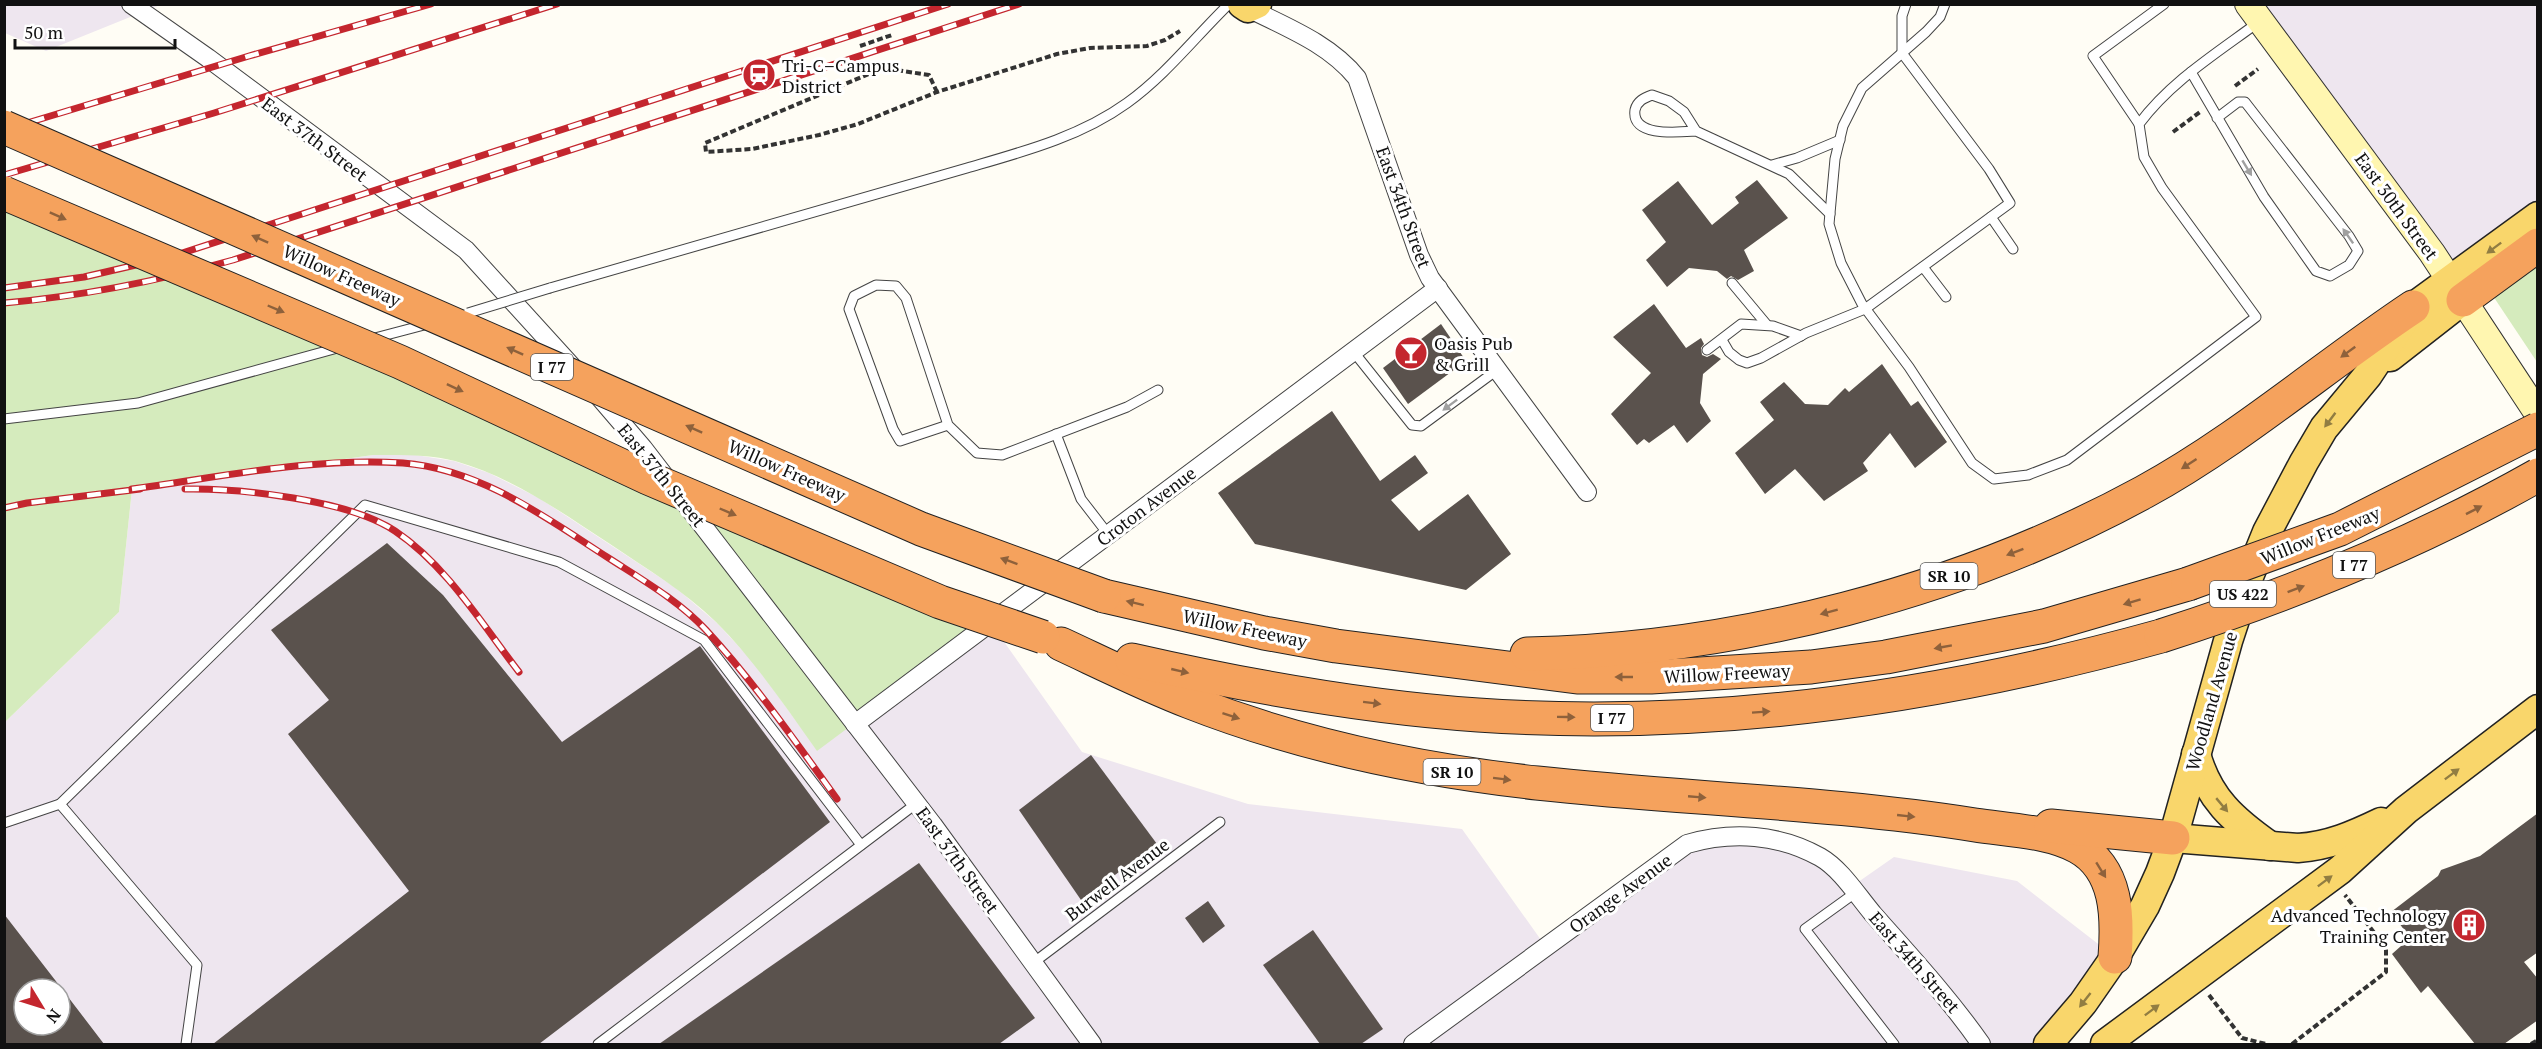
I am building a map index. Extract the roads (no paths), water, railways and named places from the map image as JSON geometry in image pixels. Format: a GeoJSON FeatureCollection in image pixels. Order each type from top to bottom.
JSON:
{"type":"FeatureCollection","features":[{"type":"Feature","properties":{"kind":"highway","name":"Willow Freeway"},"geometry":{"type":"LineString","coordinates":[[4,127],[921,529],[1104,596],[1264,633],[1336,646],[1577,677],[1651,677],[1810,668],[1898,655],[2044,626],[2188,584],[2340,530],[2538,429]]}},
{"type":"Feature","properties":{"kind":"highway","name":"I 77"},"geometry":{"type":"LineString","coordinates":[[4,193],[400,362],[648,478],[940,602],[1052,641],[1260,687],[1401,707],[1479,715],[1636,719],[1794,709],[1875,699],[2028,671],[2161,636],[2290,592],[2443,525],[2538,476]]}},
{"type":"Feature","properties":{"kind":"highway"},"geometry":{"type":"LineString","coordinates":[[2457,290],[2538,244]]}},
{"type":"Feature","properties":{"kind":"highway","name":"SR 10"},"geometry":{"type":"LineString","coordinates":[[1420,656],[1562,653],[1644,648],[1719,638],[1858,605],[1940,579],[2043,541],[2146,491],[2232,435],[2413,307]]}},
{"type":"Feature","properties":{"kind":"highway","name":"SR 10"},"geometry":{"type":"LineString","coordinates":[[1052,641],[1189,702],[1236,718],[1322,744],[1453,772],[1539,783],[1951,821],[2036,825],[2173,838]]}},
{"type":"Feature","properties":{"kind":"highway"},"geometry":{"type":"LineString","coordinates":[[1951,821],[2053,838],[2087,853],[2102,870],[2112,891],[2118,921],[2115,957]]}},
{"type":"Feature","properties":{"kind":"main road","name":"East 30th Street"},"geometry":{"type":"LineString","coordinates":[[2254,13],[2457,290],[2538,414]]}},
{"type":"Feature","properties":{"kind":"main road","name":"US 422"},"geometry":{"type":"LineString","coordinates":[[2457,290],[2538,216]]}},
{"type":"Feature","properties":{"kind":"main road","name":"Woodland Avenue"},"geometry":{"type":"LineString","coordinates":[[2048,1044],[2082,1003],[2115,957],[2145,906],[2173,838],[2239,606],[2267,532],[2324,429],[2368,375],[2413,307],[2457,290]]}},
{"type":"Feature","properties":{"kind":"main road"},"geometry":{"type":"LineString","coordinates":[[2368,375],[2457,290]]}},
{"type":"Feature","properties":{"kind":"main road"},"geometry":{"type":"LineString","coordinates":[[2105,1044],[2340,870],[2406,810],[2538,709]]}},
{"type":"Feature","properties":{"kind":"main road"},"geometry":{"type":"LineString","coordinates":[[2196,754],[2202,777],[2221,804],[2246,830],[2270,846]]}},
{"type":"Feature","properties":{"kind":"main road","name":"SR 10"},"geometry":{"type":"LineString","coordinates":[[2173,838],[2298,848],[2333,842],[2406,810]]}},
{"type":"Feature","properties":{"kind":"street","name":"East 37th Street"},"geometry":{"type":"LineString","coordinates":[[130,4],[208,58],[466,250],[532,320],[643,448],[917,803],[1092,1044]]}},
{"type":"Feature","properties":{"kind":"street","name":"East 34th Street"},"geometry":{"type":"LineString","coordinates":[[1244,5],[1325,49],[1343,62],[1357,78],[1419,255],[1438,288],[1587,492]]}},
{"type":"Feature","properties":{"kind":"street","name":"Croton Avenue"},"geometry":{"type":"LineString","coordinates":[[855,724],[1438,288]]}},
{"type":"Feature","properties":{"kind":"street","name":"Orange Avenue"},"geometry":{"type":"LineString","coordinates":[[1421,1042],[1687,844],[1710,837],[1768,838],[1821,858],[1851,887]]}},
{"type":"Feature","properties":{"kind":"street","name":"East 34th Street"},"geometry":{"type":"LineString","coordinates":[[1851,887],[1964,1019],[1981,1044]]}},
{"type":"Feature","properties":{"kind":"lane"},"geometry":{"type":"LineString","coordinates":[[1722,340],[1729,352],[1747,363],[1801,336],[1866,309],[2010,203],[1989,169],[1902,53],[1902,16],[1906,4]]}},
{"type":"Feature","properties":{"kind":"lane"},"geometry":{"type":"LineString","coordinates":[[1945,4],[1940,17],[1862,88],[1843,126],[1835,159],[1829,224],[1841,263],[1866,309],[1909,368],[1972,463],[1994,479],[2028,475],[2067,460],[2256,316],[2162,188],[2144,158],[2139,124],[2093,56],[2164,4]]}},
{"type":"Feature","properties":{"kind":"lane"},"geometry":{"type":"LineString","coordinates":[[4,419],[74,413],[159,398],[468,313],[967,168],[1068,135],[1129,102],[1177,59],[1244,5]]}},
{"type":"Feature","properties":{"kind":"lane"},"geometry":{"type":"LineString","coordinates":[[2139,124],[2156,101],[2191,72],[2254,13]]}},
{"type":"Feature","properties":{"kind":"lane"},"geometry":{"type":"LineString","coordinates":[[2191,72],[2217,118],[2264,197],[2316,270],[2330,276],[2349,265],[2358,251],[2349,236],[2245,102],[2238,102],[2217,118]]}},
{"type":"Feature","properties":{"kind":"lane"},"geometry":{"type":"LineString","coordinates":[[1696,130],[1684,112],[1660,98],[1652,95],[1643,98],[1637,104],[1634,113],[1636,121],[1648,129],[1663,133],[1696,130],[1772,165],[1789,174],[1830,214]]}},
{"type":"Feature","properties":{"kind":"lane"},"geometry":{"type":"LineString","coordinates":[[1772,165],[1797,158],[1840,140]]}},
{"type":"Feature","properties":{"kind":"lane"},"geometry":{"type":"LineString","coordinates":[[1991,217],[2013,249]]}},
{"type":"Feature","properties":{"kind":"lane"},"geometry":{"type":"LineString","coordinates":[[1923,267],[1946,297]]}},
{"type":"Feature","properties":{"kind":"lane"},"geometry":{"type":"LineString","coordinates":[[1732,284],[1767,326]]}},
{"type":"Feature","properties":{"kind":"lane"},"geometry":{"type":"LineString","coordinates":[[948,425],[900,441],[893,429],[849,309],[854,296],[876,285],[896,286],[906,298],[948,425],[976,453],[1002,455],[1126,407],[1158,390]]}},
{"type":"Feature","properties":{"kind":"lane"},"geometry":{"type":"LineString","coordinates":[[1707,350],[1741,324],[1767,326],[1801,336]]}},
{"type":"Feature","properties":{"kind":"lane"},"geometry":{"type":"LineString","coordinates":[[1353,351],[1412,425],[1421,426],[1497,370]]}},
{"type":"Feature","properties":{"kind":"lane"},"geometry":{"type":"LineString","coordinates":[[1056,434],[1082,499],[1108,534]]}},
{"type":"Feature","properties":{"kind":"lane"},"geometry":{"type":"LineString","coordinates":[[4,823],[60,804],[365,505],[559,562],[705,640],[861,845]]}},
{"type":"Feature","properties":{"kind":"lane"},"geometry":{"type":"LineString","coordinates":[[598,1044],[917,803]]}},
{"type":"Feature","properties":{"kind":"lane"},"geometry":{"type":"LineString","coordinates":[[60,804],[197,965],[186,1044]]}},
{"type":"Feature","properties":{"kind":"lane","name":"Burwell Avenue"},"geometry":{"type":"LineString","coordinates":[[1034,963],[1220,822]]}},
{"type":"Feature","properties":{"kind":"lane"},"geometry":{"type":"LineString","coordinates":[[1851,887],[1805,929],[1894,1044]]}},
{"type":"Feature","properties":{"kind":"railway"},"geometry":{"type":"LineString","coordinates":[[4,130],[431,4]]}},
{"type":"Feature","properties":{"kind":"railway"},"geometry":{"type":"LineString","coordinates":[[4,175],[214,113],[557,4]]}},
{"type":"Feature","properties":{"kind":"railway"},"geometry":{"type":"LineString","coordinates":[[4,288],[84,277],[170,257],[948,4]]}},
{"type":"Feature","properties":{"kind":"railway"},"geometry":{"type":"LineString","coordinates":[[4,303],[120,287],[233,260],[1019,4]]}},
{"type":"Feature","properties":{"kind":"railway"},"geometry":{"type":"LineString","coordinates":[[132,489],[301,465],[369,462],[431,467],[485,485],[536,511],[659,590],[684,609],[724,650],[790,734],[837,799]]}},
{"type":"Feature","properties":{"kind":"railway"},"geometry":{"type":"LineString","coordinates":[[4,508],[140,489]]}},
{"type":"Feature","properties":{"kind":"railway"},"geometry":{"type":"LineString","coordinates":[[185,489],[235,491],[293,498],[351,511],[375,520],[395,531],[431,561],[462,596],[519,672]]}},
{"type":"Feature","properties":{"kind":"place","name":"Tri-C–Campus District"},"geometry":{"type":"Point","coordinates":[759,75]}},
{"type":"Feature","properties":{"kind":"place","name":"Oasis Pub & Grill"},"geometry":{"type":"Point","coordinates":[1411,353]}},
{"type":"Feature","properties":{"kind":"place","name":"Advanced Technology Training Center"},"geometry":{"type":"Point","coordinates":[2469,925]}}]}
